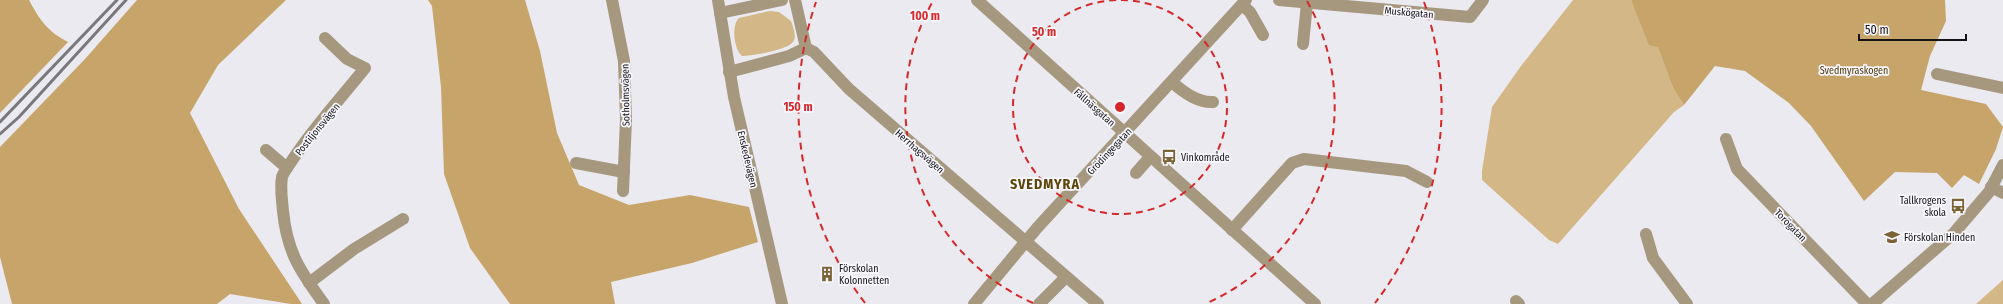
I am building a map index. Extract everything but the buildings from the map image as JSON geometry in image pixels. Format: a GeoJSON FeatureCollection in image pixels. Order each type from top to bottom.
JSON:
{"type":"FeatureCollection","features":[{"type":"Feature","properties":{"kind":"street","name":"Sotholmsvägen"},"geometry":{"type":"LineString","coordinates":[[612,0],[624,61],[626,119],[623,190]]}},
{"type":"Feature","properties":{"kind":"street","name":"Enskedevägen"},"geometry":{"type":"LineString","coordinates":[[718,0],[729,72],[782,304]]}},
{"type":"Feature","properties":{"kind":"street"},"geometry":{"type":"LineString","coordinates":[[720,13],[782,0]]}},
{"type":"Feature","properties":{"kind":"street"},"geometry":{"type":"LineString","coordinates":[[729,72],[789,56],[806,48],[795,0]]}},
{"type":"Feature","properties":{"kind":"street","name":"Fållnäsgatan"},"geometry":{"type":"LineString","coordinates":[[977,0],[1124,134],[1315,304]]}},
{"type":"Feature","properties":{"kind":"street","name":"Muskögatan"},"geometry":{"type":"LineString","coordinates":[[1278,0],[1307,3],[1397,6],[1470,17],[1483,0]]}},
{"type":"Feature","properties":{"kind":"street"},"geometry":{"type":"LineString","coordinates":[[1244,2],[1263,35]]}},
{"type":"Feature","properties":{"kind":"street","name":"Grödingegatan"},"geometry":{"type":"LineString","coordinates":[[974,304],[1026,243],[1036,228],[1244,2]]}},
{"type":"Feature","properties":{"kind":"street"},"geometry":{"type":"LineString","coordinates":[[1303,44],[1307,3]]}},
{"type":"Feature","properties":{"kind":"street","name":"Postiljonsvägen"},"geometry":{"type":"LineString","coordinates":[[324,304],[295,260],[285,227],[282,198],[282,176],[304,142],[365,68],[347,59],[325,38]]}},
{"type":"Feature","properties":{"kind":"street","name":"Herrhagsvägen"},"geometry":{"type":"LineString","coordinates":[[806,48],[814,52],[849,89],[1098,304]]}},
{"type":"Feature","properties":{"kind":"street"},"geometry":{"type":"LineString","coordinates":[[1938,74],[2003,88]]}},
{"type":"Feature","properties":{"kind":"street"},"geometry":{"type":"LineString","coordinates":[[1172,82],[1178,88],[1204,102],[1213,102]]}},
{"type":"Feature","properties":{"kind":"street","name":"Torögatan"},"geometry":{"type":"LineString","coordinates":[[1726,139],[1738,169],[1867,304]]}},
{"type":"Feature","properties":{"kind":"street"},"geometry":{"type":"LineString","coordinates":[[266,150],[287,168]]}},
{"type":"Feature","properties":{"kind":"street"},"geometry":{"type":"LineString","coordinates":[[1136,173],[1150,157]]}},
{"type":"Feature","properties":{"kind":"street"},"geometry":{"type":"LineString","coordinates":[[1232,230],[1292,163],[1304,158],[1406,171],[1427,182]]}},
{"type":"Feature","properties":{"kind":"street"},"geometry":{"type":"LineString","coordinates":[[576,163],[624,172]]}},
{"type":"Feature","properties":{"kind":"street"},"geometry":{"type":"LineString","coordinates":[[1872,304],[1954,233],[1992,187],[2003,165]]}},
{"type":"Feature","properties":{"kind":"street"},"geometry":{"type":"LineString","coordinates":[[1992,187],[2003,194]]}},
{"type":"Feature","properties":{"kind":"street"},"geometry":{"type":"LineString","coordinates":[[309,283],[360,245],[403,219]]}},
{"type":"Feature","properties":{"kind":"street"},"geometry":{"type":"LineString","coordinates":[[1646,234],[1653,258],[1687,304]]}},
{"type":"Feature","properties":{"kind":"street"},"geometry":{"type":"LineString","coordinates":[[1039,304],[1066,277]]}},
{"type":"Feature","properties":{"kind":"shaded area"},"geometry":{"type":"Polygon","coordinates":[[[1573,0],[1631,0],[1640,19],[1658,46],[1673,88],[1684,105],[1674,112],[1558,244],[1549,240],[1482,180],[1482,171],[1492,107],[1521,66],[1573,0]]]}},
{"type":"Feature","properties":{"kind":"shaded area"},"geometry":{"type":"Polygon","coordinates":[[[770,11],[779,12],[791,21],[795,34],[793,42],[784,48],[777,50],[761,54],[742,56],[737,49],[734,37],[737,21],[739,18],[770,11]]]}},
{"type":"Feature","properties":{"kind":"shaded area"},"geometry":{"type":"Polygon","coordinates":[[[2003,280],[2003,304],[1976,304],[2003,280]]]}},
{"type":"Feature","properties":{"kind":"green space"},"geometry":{"type":"Polygon","coordinates":[[[0,0],[29,0],[36,13],[45,24],[55,34],[68,42],[0,113],[0,0]]]}},
{"type":"Feature","properties":{"kind":"green space"},"geometry":{"type":"Polygon","coordinates":[[[137,0],[286,0],[218,65],[190,113],[239,209],[302,304],[291,304],[230,294],[217,304],[12,304],[0,257],[0,147],[85,59],[137,0]]]}},
{"type":"Feature","properties":{"kind":"green space"},"geometry":{"type":"Polygon","coordinates":[[[428,0],[525,0],[540,51],[557,133],[579,185],[629,205],[690,195],[749,207],[758,242],[692,263],[611,282],[615,304],[510,304],[470,248],[444,174],[441,87],[432,6],[428,0]]]}},
{"type":"Feature","properties":{"kind":"green space","name":"Svedmyraskogen"},"geometry":{"type":"Polygon","coordinates":[[[1631,0],[1945,0],[1946,21],[1930,56],[1921,90],[1986,104],[2003,127],[1996,149],[1979,184],[1964,175],[1952,188],[1937,173],[1895,172],[1864,201],[1811,126],[1789,103],[1745,71],[1715,66],[1684,105],[1673,88],[1658,47],[1649,45],[1631,0]]]}},
{"type":"Feature","properties":{"kind":"railway"},"geometry":{"type":"LineString","coordinates":[[0,122],[117,0]]}},
{"type":"Feature","properties":{"kind":"railway"},"geometry":{"type":"LineString","coordinates":[[0,134],[19,117],[126,0]]}},
{"type":"Feature","properties":{"kind":"place","name":"Vinkområde"},"geometry":{"type":"Point","coordinates":[1169,157]}},
{"type":"Feature","properties":{"kind":"place","name":"Tallkrogens skola"},"geometry":{"type":"Point","coordinates":[1958,206]}},
{"type":"Feature","properties":{"kind":"place","name":"Förskolan Hinden"},"geometry":{"type":"Point","coordinates":[1892,237]}},
{"type":"Feature","properties":{"kind":"place","name":"Förskolan Kolonnetten"},"geometry":{"type":"Point","coordinates":[827,274]}},
{"type":"Feature","properties":{"kind":"district","name":"SVEDMYRA"},"geometry":{"type":"Point","coordinates":[1045,184]}}]}
